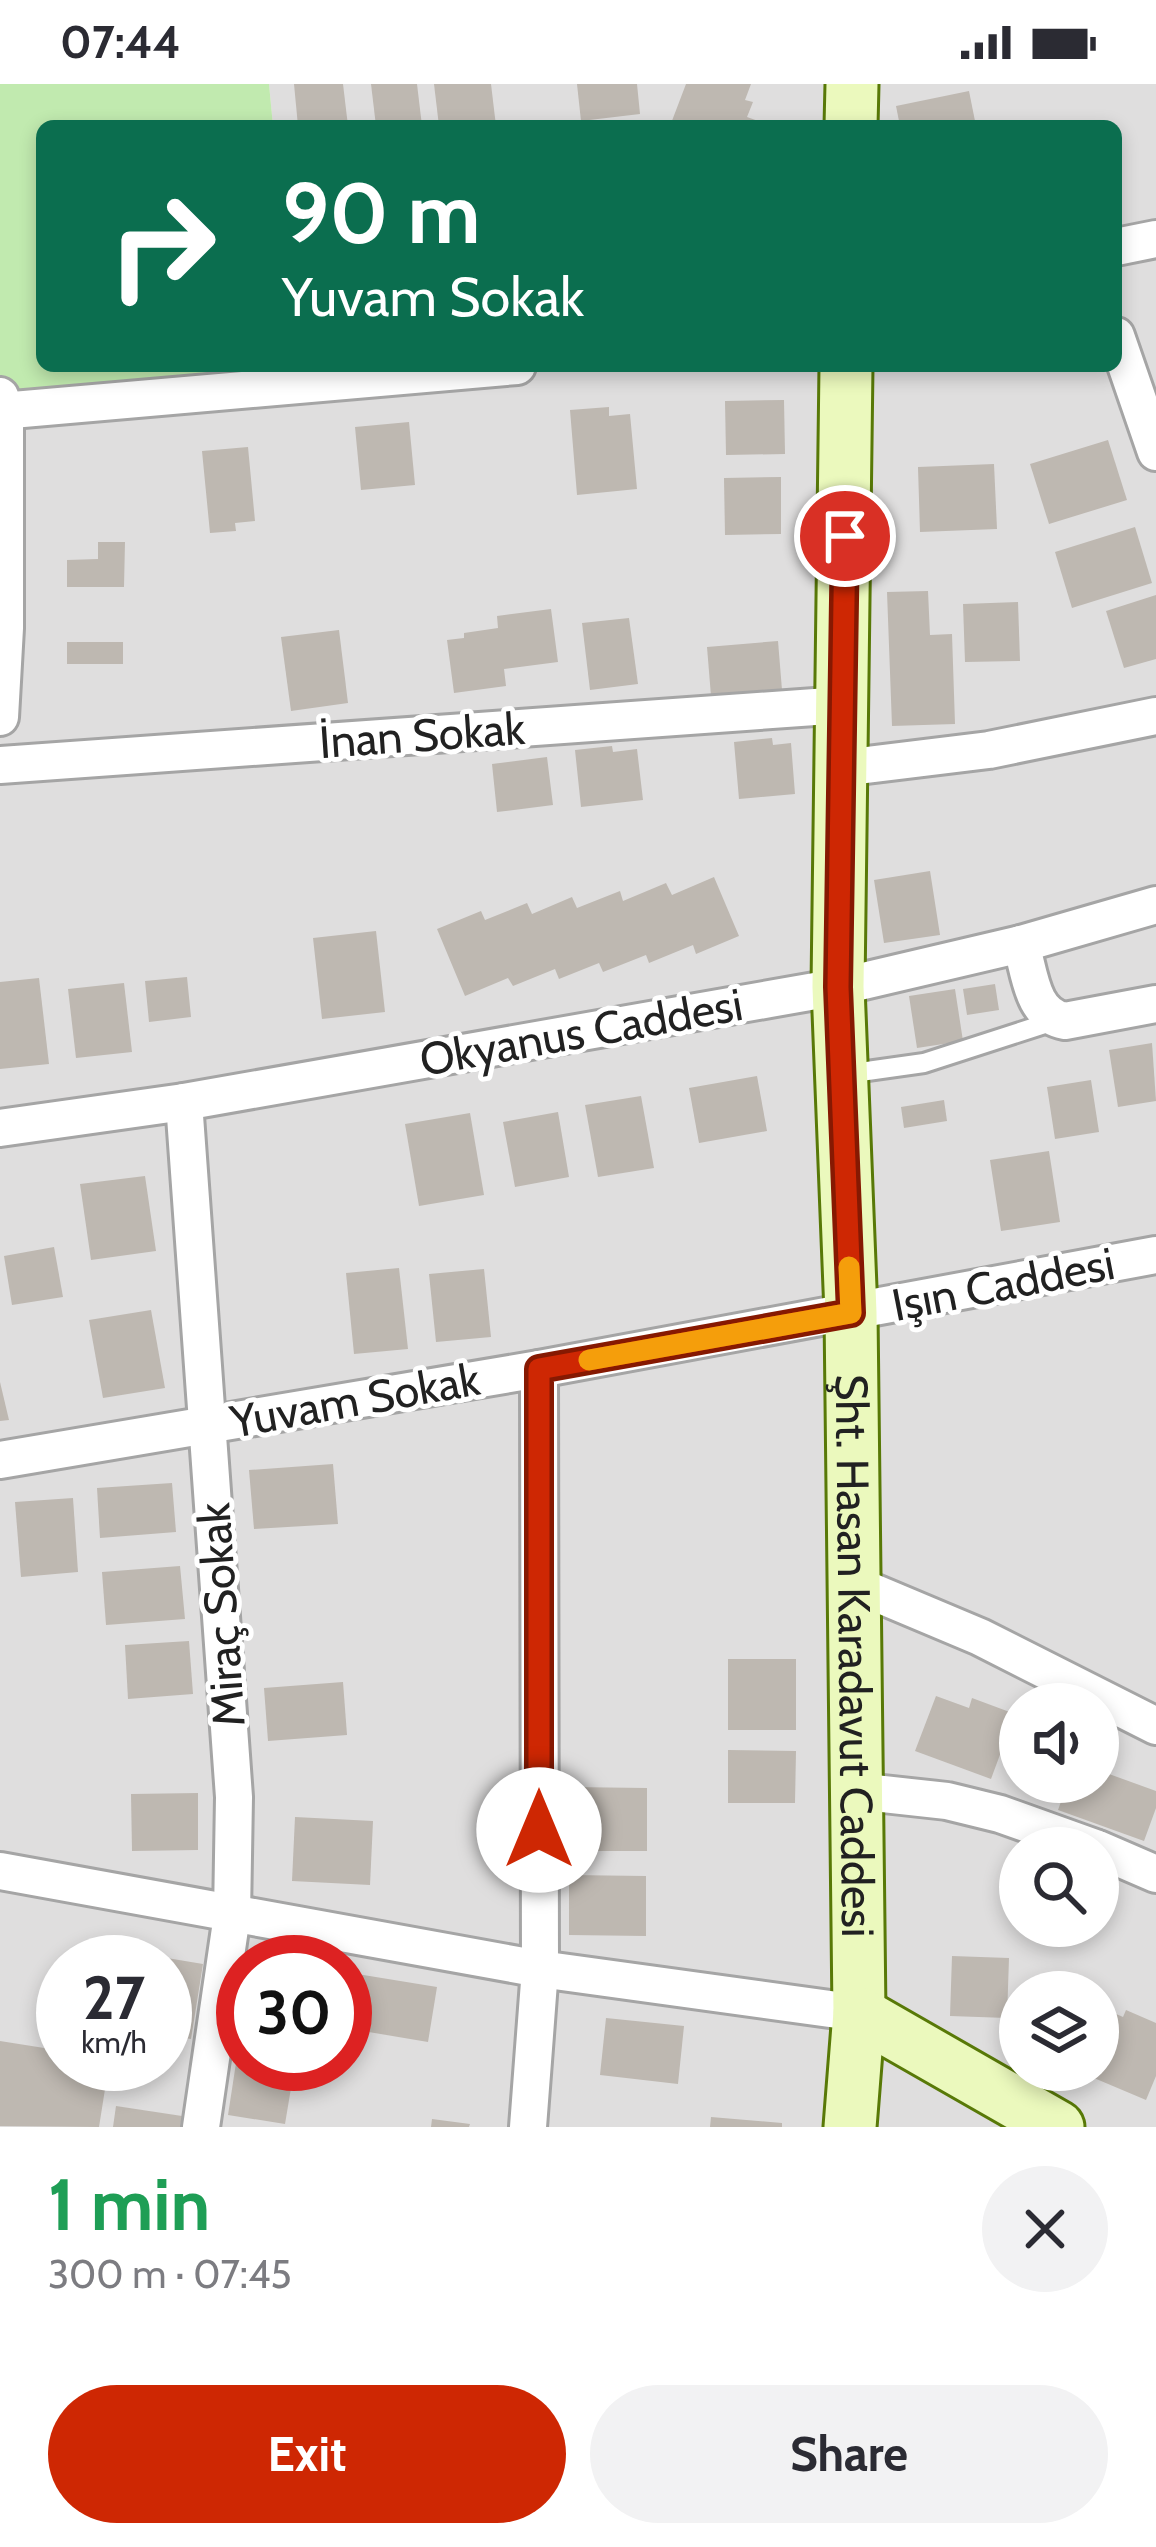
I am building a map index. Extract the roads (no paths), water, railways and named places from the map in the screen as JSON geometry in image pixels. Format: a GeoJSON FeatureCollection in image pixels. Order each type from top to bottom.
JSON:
{"type":"FeatureCollection","features":[{"type":"Feature","properties":{"kind":"street"},"geometry":{"type":"LineString","coordinates":[[851,120],[852,84]]}},
{"type":"Feature","properties":{"kind":"street"},"geometry":{"type":"LineString","coordinates":[[1122,246],[1156,239]]}},
{"type":"Feature","properties":{"kind":"street"},"geometry":{"type":"LineString","coordinates":[[1122,354],[1156,452]]}},
{"type":"Feature","properties":{"kind":"street"},"geometry":{"type":"LineString","coordinates":[[0,717],[5,628],[2,406],[441,372]]}},
{"type":"Feature","properties":{"kind":"street","name":"Şht. Hasan Karadavut Caddesi"},"geometry":{"type":"LineString","coordinates":[[846,372],[838,987],[851,1313],[859,2013]]}},
{"type":"Feature","properties":{"kind":"street","name":"İnan Sokak"},"geometry":{"type":"LineString","coordinates":[[0,765],[843,705]]}},
{"type":"Feature","properties":{"kind":"street"},"geometry":{"type":"LineString","coordinates":[[842,768],[989,750],[1156,716]]}},
{"type":"Feature","properties":{"kind":"street","name":"Okyanus Caddesi"},"geometry":{"type":"LineString","coordinates":[[0,1128],[184,1102],[838,987],[1022,944],[1156,904]]}},
{"type":"Feature","properties":{"kind":"street"},"geometry":{"type":"LineString","coordinates":[[1022,944],[1040,1007],[1057,1020],[1156,1004]]}},
{"type":"Feature","properties":{"kind":"street","name":"Miraç Sokak"},"geometry":{"type":"LineString","coordinates":[[184,1102],[234,1797],[232,1916],[201,2127]]}},
{"type":"Feature","properties":{"kind":"street","name":"Işın Caddesi"},"geometry":{"type":"LineString","coordinates":[[851,1313],[1156,1255]]}},
{"type":"Feature","properties":{"kind":"street","name":"Yuvam Sokak"},"geometry":{"type":"LineString","coordinates":[[0,1460],[851,1313]]}},
{"type":"Feature","properties":{"kind":"street"},"geometry":{"type":"LineString","coordinates":[[528,2127],[540,1969],[539,1369]]}},
{"type":"Feature","properties":{"kind":"street"},"geometry":{"type":"LineString","coordinates":[[854,1584],[980,1637],[1156,1726]]}},
{"type":"Feature","properties":{"kind":"street"},"geometry":{"type":"LineString","coordinates":[[856,1791],[947,1801],[1036,1827]]}},
{"type":"Feature","properties":{"kind":"street"},"geometry":{"type":"LineString","coordinates":[[1119,1859],[1156,1874]]}},
{"type":"Feature","properties":{"kind":"street"},"geometry":{"type":"LineString","coordinates":[[0,1871],[540,1969],[859,2013],[1058,2127]]}},
{"type":"Feature","properties":{"kind":"street"},"geometry":{"type":"LineString","coordinates":[[850,2127],[859,2013]]}},
{"type":"Feature","properties":{"kind":"street"},"geometry":{"type":"LineString","coordinates":[[859,2013],[873,2127]]}},
{"type":"Feature","properties":{"kind":"lane"},"geometry":{"type":"LineString","coordinates":[[841,1075],[924,1063],[1057,1020]]}}]}
